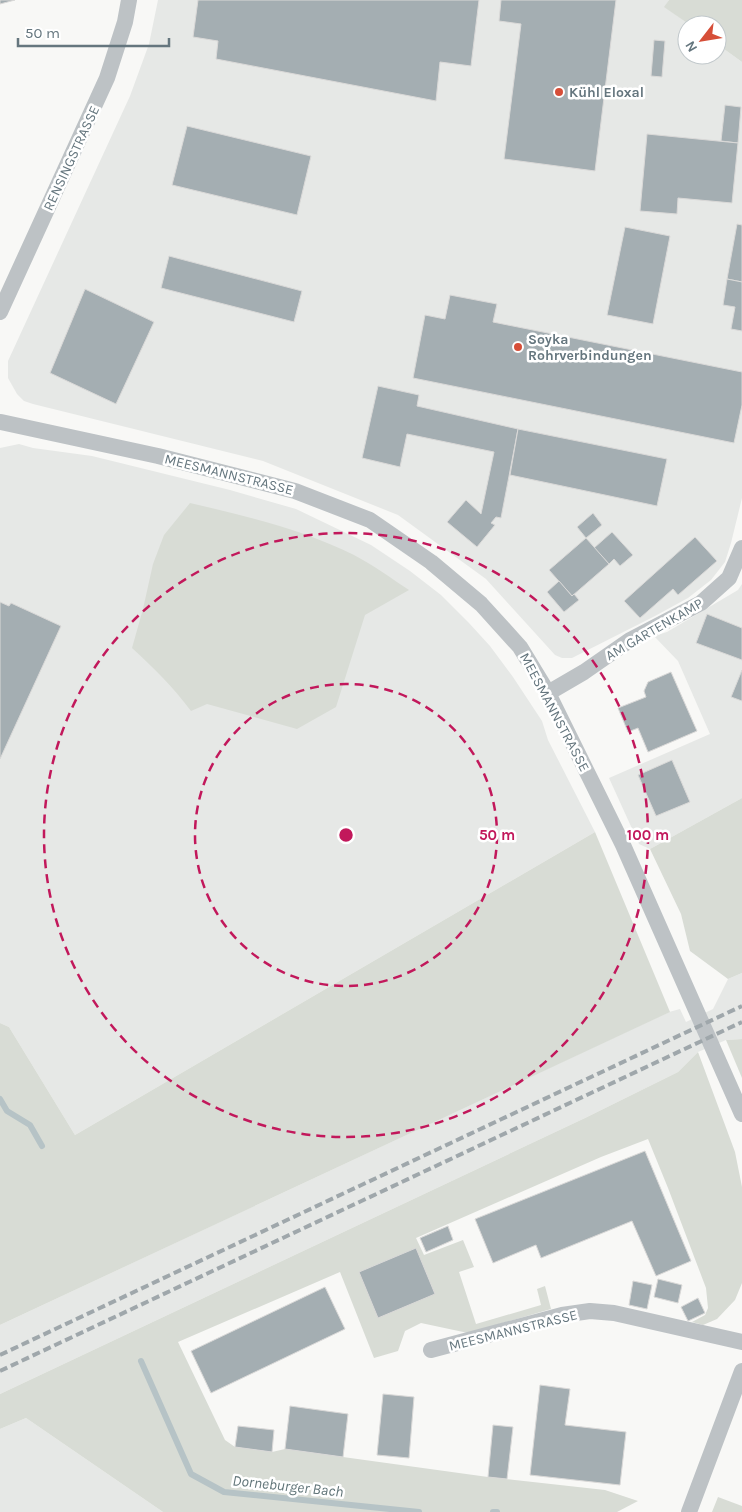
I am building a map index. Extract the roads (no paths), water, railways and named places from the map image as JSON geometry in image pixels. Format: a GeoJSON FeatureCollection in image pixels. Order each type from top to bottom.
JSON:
{"type":"FeatureCollection","features":[{"type":"Feature","properties":{"kind":"street","name":"RENSINGSTRASSE"},"geometry":{"type":"LineString","coordinates":[[0,312],[107,78],[125,22],[129,0]]}},
{"type":"Feature","properties":{"kind":"street","name":"MEESMANNSTRASSE"},"geometry":{"type":"LineString","coordinates":[[0,418],[295,491],[370,520],[431,562],[481,604],[520,647],[548,693],[623,845],[742,1114]]}},
{"type":"Feature","properties":{"kind":"street","name":"AM GARTENKAMP"},"geometry":{"type":"LineString","coordinates":[[548,693],[584,672],[630,640],[707,598],[729,578],[742,548]]}},
{"type":"Feature","properties":{"kind":"street","name":"MEESMANNSTRASSE"},"geometry":{"type":"LineString","coordinates":[[431,1350],[562,1315],[590,1312],[614,1313],[742,1342]]}},
{"type":"Feature","properties":{"kind":"street"},"geometry":{"type":"LineString","coordinates":[[689,1512],[742,1371]]}},
{"type":"Feature","properties":{"kind":"waterway","name":"Dorneburger Bach"},"geometry":{"type":"LineString","coordinates":[[0,1099],[7,1111],[30,1125],[42,1146]]}},
{"type":"Feature","properties":{"kind":"waterway","name":"Dorneburger Bach"},"geometry":{"type":"LineString","coordinates":[[141,1361],[191,1474],[224,1492],[419,1512]]}},
{"type":"Feature","properties":{"kind":"railway"},"geometry":{"type":"LineString","coordinates":[[0,1355],[742,1006]]}},
{"type":"Feature","properties":{"kind":"railway"},"geometry":{"type":"LineString","coordinates":[[0,1371],[742,1022]]}},
{"type":"Feature","properties":{"kind":"place","name":"Kühl Eloxal"},"geometry":{"type":"Point","coordinates":[559,92]}},
{"type":"Feature","properties":{"kind":"place","name":"Soyka Rohrverbindungen"},"geometry":{"type":"Point","coordinates":[518,347]}}]}
